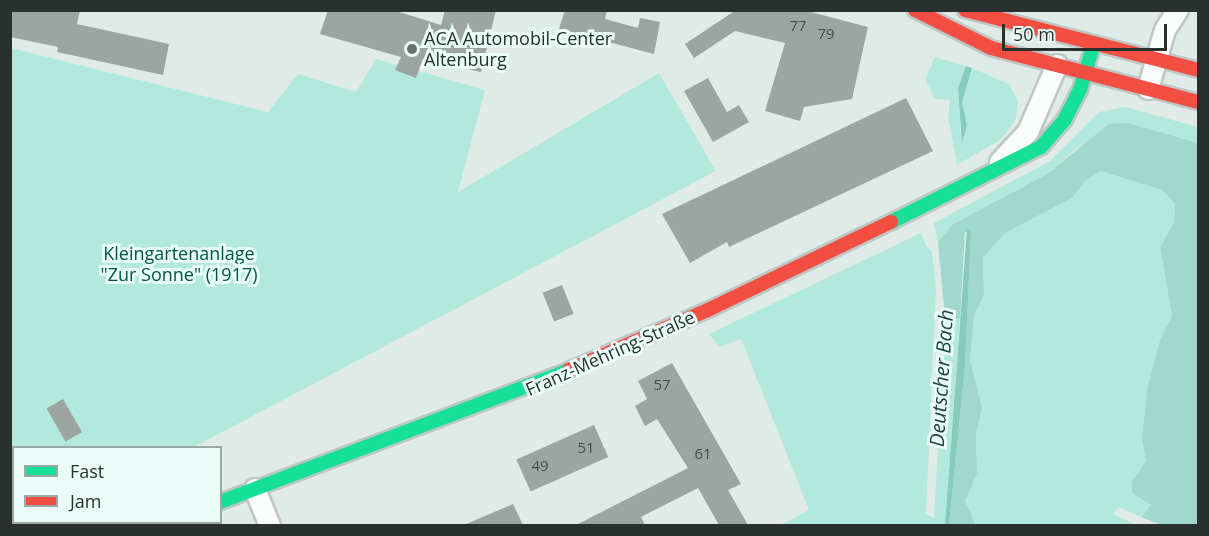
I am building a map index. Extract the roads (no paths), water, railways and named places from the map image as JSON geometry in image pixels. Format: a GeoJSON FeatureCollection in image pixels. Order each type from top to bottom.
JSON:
{"type":"FeatureCollection","features":[{"type":"Feature","properties":{"kind":"street"},"geometry":{"type":"LineString","coordinates":[[915,10],[991,48],[1198,102]]}},
{"type":"Feature","properties":{"kind":"street"},"geometry":{"type":"LineString","coordinates":[[965,10],[1198,70]]}},
{"type":"Feature","properties":{"kind":"street"},"geometry":{"type":"LineString","coordinates":[[1148,88],[1165,30],[1178,10]]}},
{"type":"Feature","properties":{"kind":"street","name":"Franz-Mehring-Straße"},"geometry":{"type":"LineString","coordinates":[[987,176],[1028,132],[1057,65],[1067,35]]}},
{"type":"Feature","properties":{"kind":"street","name":"Franz-Mehring-Straße"},"geometry":{"type":"LineString","coordinates":[[222,501],[524,390],[710,309],[987,176],[1041,147],[1071,108],[1086,73],[1094,43]]}},
{"type":"Feature","properties":{"kind":"street"},"geometry":{"type":"LineString","coordinates":[[255,489],[270,525]]}},
{"type":"Feature","properties":{"kind":"place","name":"ACA Automobil-Center Altenburg"},"geometry":{"type":"Point","coordinates":[412,49]}},
{"type":"Feature","properties":{"kind":"park label","name":"Kleingartenanlage \"Zur Sonne\" (1917)"},"geometry":{"type":"Point","coordinates":[179,264]}},
{"type":"Feature","properties":{"kind":"water label","name":"Deutscher Bach"},"geometry":{"type":"Point","coordinates":[941,378]}}]}
